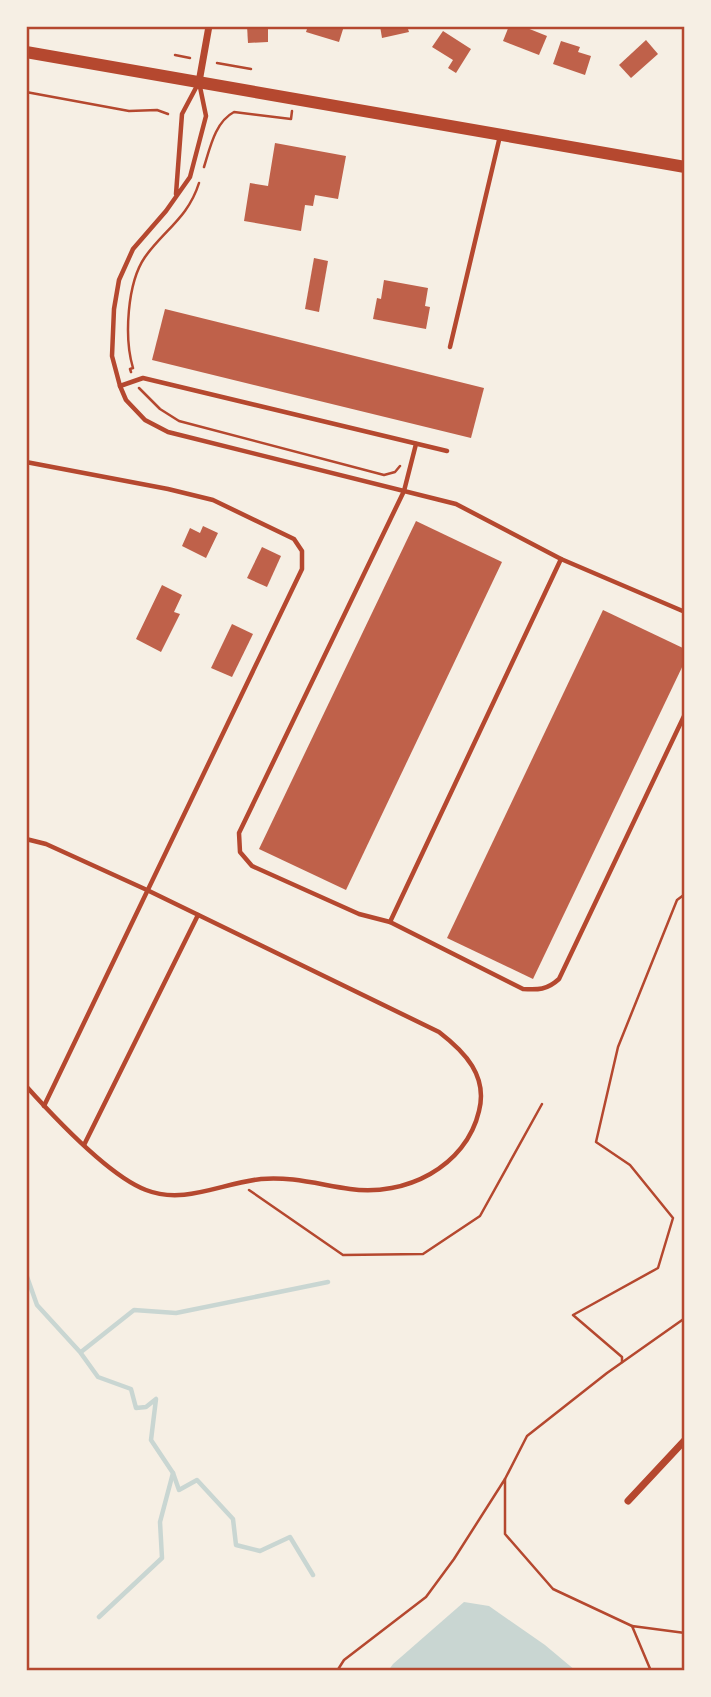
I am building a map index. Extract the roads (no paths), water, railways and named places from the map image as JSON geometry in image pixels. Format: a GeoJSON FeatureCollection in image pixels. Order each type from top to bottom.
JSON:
{"type":"FeatureCollection","features":[{"type":"Feature","properties":{"kind":"main road"},"geometry":{"type":"LineString","coordinates":[[26,52],[685,167]]}},
{"type":"Feature","properties":{"kind":"street"},"geometry":{"type":"LineString","coordinates":[[199,82],[209,26]]}},
{"type":"Feature","properties":{"kind":"street"},"geometry":{"type":"LineString","coordinates":[[628,1501],[685,1440]]}},
{"type":"Feature","properties":{"kind":"lane"},"geometry":{"type":"LineString","coordinates":[[176,194],[182,114],[199,82]]}},
{"type":"Feature","properties":{"kind":"lane"},"geometry":{"type":"LineString","coordinates":[[199,82],[206,116],[190,177],[134,249],[119,280],[114,309],[112,356],[126,400],[145,420],[168,432],[456,504],[561,559],[685,612]]}},
{"type":"Feature","properties":{"kind":"lane"},"geometry":{"type":"LineString","coordinates":[[450,347],[500,135]]}},
{"type":"Feature","properties":{"kind":"lane"},"geometry":{"type":"LineString","coordinates":[[120,386],[143,378],[447,451]]}},
{"type":"Feature","properties":{"kind":"lane"},"geometry":{"type":"LineString","coordinates":[[416,444],[404,491],[239,833],[240,852],[253,866],[359,914],[390,922],[523,989],[549,988],[559,979],[685,714]]}},
{"type":"Feature","properties":{"kind":"lane"},"geometry":{"type":"LineString","coordinates":[[26,462],[213,500],[294,539],[302,551],[302,569],[44,1106]]}},
{"type":"Feature","properties":{"kind":"lane"},"geometry":{"type":"LineString","coordinates":[[390,922],[561,559]]}},
{"type":"Feature","properties":{"kind":"lane"},"geometry":{"type":"LineString","coordinates":[[26,839],[46,844],[147,890],[439,1032],[462,1050],[474,1068],[481,1089],[475,1127],[466,1144],[454,1158],[411,1183],[381,1190],[353,1190],[291,1179],[264,1179],[237,1182],[185,1196],[164,1195],[129,1181],[84,1145],[26,1086]]}},
{"type":"Feature","properties":{"kind":"lane"},"geometry":{"type":"LineString","coordinates":[[84,1145],[198,915]]}},
{"type":"Feature","properties":{"kind":"waterway"},"geometry":{"type":"LineString","coordinates":[[26,1274],[37,1305],[80,1352],[98,1377],[131,1389],[136,1408],[146,1407],[156,1399],[151,1440],[173,1473],[160,1522],[162,1558],[99,1617]]}},
{"type":"Feature","properties":{"kind":"waterway"},"geometry":{"type":"LineString","coordinates":[[81,1352],[134,1310],[176,1313],[328,1282]]}},
{"type":"Feature","properties":{"kind":"waterway"},"geometry":{"type":"LineString","coordinates":[[173,1473],[179,1490],[197,1480],[233,1519],[236,1545],[260,1551],[290,1537],[313,1575]]}}]}
